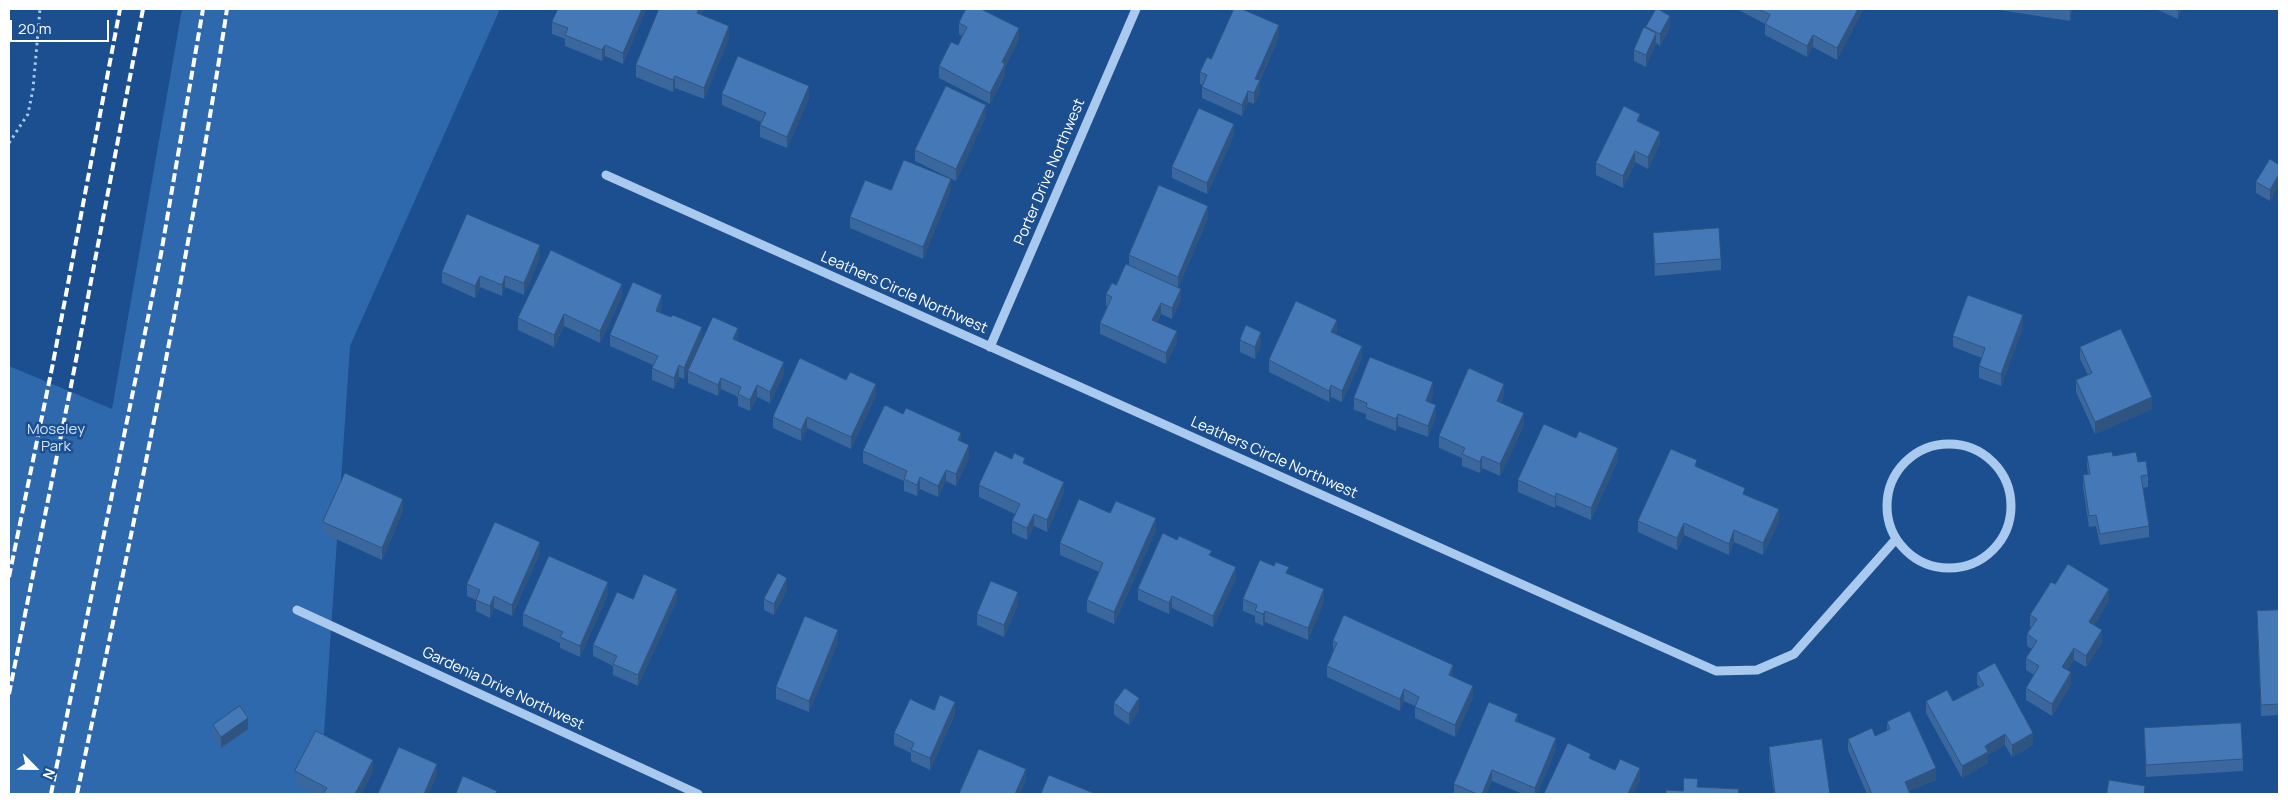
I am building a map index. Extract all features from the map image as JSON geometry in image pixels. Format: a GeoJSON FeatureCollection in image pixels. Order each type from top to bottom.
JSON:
{"type":"FeatureCollection","features":[{"type":"Feature","properties":{"kind":"street","name":"Porter Drive Northwest"},"geometry":{"type":"LineString","coordinates":[[990,347],[1136,9]]}},
{"type":"Feature","properties":{"kind":"street","name":"Leathers Circle Northwest"},"geometry":{"type":"LineString","coordinates":[[606,175],[1716,670],[1757,670],[1794,654],[1896,539]]}},
{"type":"Feature","properties":{"kind":"street"},"geometry":{"type":"LineString","coordinates":[[1937,444],[1967,446],[1976,449],[1993,461],[2005,477],[2011,496],[2010,518],[2003,538],[1989,554],[1970,565],[1949,569],[1929,566],[1910,555],[1896,539],[1888,521],[1887,500],[1892,481],[1903,464],[1918,452],[1937,444]]}},
{"type":"Feature","properties":{"kind":"street","name":"Gardenia Drive Northwest"},"geometry":{"type":"LineString","coordinates":[[297,610],[698,794]]}},
{"type":"Feature","properties":{"kind":"path"},"geometry":{"type":"LineString","coordinates":[[9,143],[28,114],[33,89],[40,9]]}},
{"type":"Feature","properties":{"kind":"green space","name":"Moseley Park"},"geometry":{"type":"Polygon","coordinates":[[[182,9],[500,9],[350,346],[320,794],[9,794],[9,366],[112,409],[182,9]]]}},
{"type":"Feature","properties":{"kind":"building"},"geometry":{"type":"Polygon","coordinates":[[[558,9],[642,9],[623,53],[605,45],[602,50],[565,35],[568,28],[552,22],[558,9]]]}},
{"type":"Feature","properties":{"kind":"building"},"geometry":{"type":"Polygon","coordinates":[[[659,9],[699,9],[697,13],[729,26],[704,88],[675,76],[673,80],[636,65],[659,9]]]}},
{"type":"Feature","properties":{"kind":"building"},"geometry":{"type":"Polygon","coordinates":[[[966,9],[981,9],[1019,28],[1002,62],[1005,64],[990,93],[939,66],[951,42],[958,45],[967,27],[959,23],[966,9]]]}},
{"type":"Feature","properties":{"kind":"building"},"geometry":{"type":"Polygon","coordinates":[[[1234,9],[1242,9],[1279,25],[1255,79],[1260,80],[1254,93],[1248,91],[1242,105],[1202,87],[1207,75],[1200,72],[1207,57],[1211,59],[1234,9]]]}},
{"type":"Feature","properties":{"kind":"building"},"geometry":{"type":"Polygon","coordinates":[[[1656,9],[1670,16],[1660,34],[1646,27],[1656,9]]]}},
{"type":"Feature","properties":{"kind":"building"},"geometry":{"type":"Polygon","coordinates":[[[1759,9],[1858,9],[1837,48],[1813,35],[1807,46],[1765,24],[1770,15],[1759,9]]]}},
{"type":"Feature","properties":{"kind":"building"},"geometry":{"type":"Polygon","coordinates":[[[1644,27],[1656,33],[1646,55],[1634,50],[1644,27]]]}},
{"type":"Feature","properties":{"kind":"building"},"geometry":{"type":"Polygon","coordinates":[[[738,56],[809,86],[787,137],[760,125],[766,113],[722,94],[738,56]]]}},
{"type":"Feature","properties":{"kind":"building"},"geometry":{"type":"Polygon","coordinates":[[[946,86],[986,105],[956,169],[915,150],[946,86]]]}},
{"type":"Feature","properties":{"kind":"building"},"geometry":{"type":"Polygon","coordinates":[[[1624,106],[1640,114],[1637,121],[1660,132],[1648,157],[1635,151],[1623,176],[1596,163],[1624,106]]]}},
{"type":"Feature","properties":{"kind":"building"},"geometry":{"type":"Polygon","coordinates":[[[1199,108],[1234,124],[1207,183],[1172,167],[1199,108]]]}},
{"type":"Feature","properties":{"kind":"building"},"geometry":{"type":"Polygon","coordinates":[[[2270,159],[2279,165],[2279,174],[2270,190],[2256,182],[2270,159]]]}},
{"type":"Feature","properties":{"kind":"building"},"geometry":{"type":"Polygon","coordinates":[[[904,160],[951,179],[923,247],[850,217],[865,180],[891,190],[904,160]]]}},
{"type":"Feature","properties":{"kind":"building"},"geometry":{"type":"Polygon","coordinates":[[[1159,185],[1208,206],[1178,277],[1129,255],[1159,185]]]}},
{"type":"Feature","properties":{"kind":"building"},"geometry":{"type":"Polygon","coordinates":[[[467,214],[540,245],[524,283],[505,276],[502,285],[480,276],[475,286],[442,272],[467,214]]]}},
{"type":"Feature","properties":{"kind":"building"},"geometry":{"type":"Polygon","coordinates":[[[1719,228],[1721,259],[1655,264],[1653,233],[1719,228]]]}},
{"type":"Feature","properties":{"kind":"building"},"geometry":{"type":"Polygon","coordinates":[[[551,250],[622,284],[600,331],[564,314],[554,335],[518,318],[551,250]]]}},
{"type":"Feature","properties":{"kind":"building"},"geometry":{"type":"Polygon","coordinates":[[[1126,264],[1181,289],[1172,308],[1161,303],[1152,320],[1177,331],[1166,353],[1100,323],[1112,297],[1106,294],[1112,283],[1116,285],[1126,264]]]}},
{"type":"Feature","properties":{"kind":"building"},"geometry":{"type":"Polygon","coordinates":[[[633,282],[662,295],[656,311],[671,317],[673,315],[702,327],[684,368],[679,365],[674,378],[652,368],[658,356],[610,335],[633,282]]]}},
{"type":"Feature","properties":{"kind":"building"},"geometry":{"type":"Polygon","coordinates":[[[1968,295],[2023,315],[2001,374],[1979,366],[1985,348],[1953,336],[1968,295]]]}},
{"type":"Feature","properties":{"kind":"building"},"geometry":{"type":"Polygon","coordinates":[[[1296,301],[1337,320],[1331,332],[1362,346],[1342,391],[1331,385],[1329,391],[1269,360],[1296,301]]]}},
{"type":"Feature","properties":{"kind":"building"},"geometry":{"type":"Polygon","coordinates":[[[713,317],[738,328],[733,339],[784,362],[770,392],[757,385],[750,400],[738,394],[741,387],[721,378],[718,385],[688,371],[713,317]]]}},
{"type":"Feature","properties":{"kind":"building"},"geometry":{"type":"Polygon","coordinates":[[[1246,325],[1261,332],[1255,347],[1240,340],[1246,325]]]}},
{"type":"Feature","properties":{"kind":"building"},"geometry":{"type":"Polygon","coordinates":[[[2121,329],[2152,397],[2095,422],[2076,380],[2092,373],[2080,347],[2121,329]]]}},
{"type":"Feature","properties":{"kind":"building"},"geometry":{"type":"Polygon","coordinates":[[[1370,357],[1433,382],[1426,401],[1436,405],[1428,426],[1398,414],[1396,419],[1366,407],[1367,403],[1354,398],[1370,357]]]}},
{"type":"Feature","properties":{"kind":"building"},"geometry":{"type":"Polygon","coordinates":[[[800,358],[846,380],[850,372],[876,384],[851,437],[807,417],[801,430],[773,417],[800,358]]]}},
{"type":"Feature","properties":{"kind":"building"},"geometry":{"type":"Polygon","coordinates":[[[1469,368],[1504,384],[1497,401],[1524,413],[1500,464],[1482,456],[1480,462],[1462,454],[1465,448],[1439,436],[1469,368]]]}},
{"type":"Feature","properties":{"kind":"building"},"geometry":{"type":"Polygon","coordinates":[[[885,405],[903,414],[906,408],[961,433],[958,440],[969,445],[956,474],[946,470],[938,486],[920,477],[917,485],[904,479],[907,471],[863,451],[885,405]]]}},
{"type":"Feature","properties":{"kind":"building"},"geometry":{"type":"Polygon","coordinates":[[[1544,424],[1576,438],[1579,431],[1618,448],[1591,508],[1556,493],[1555,497],[1518,480],[1544,424]]]}},
{"type":"Feature","properties":{"kind":"building"},"geometry":{"type":"Polygon","coordinates":[[[1671,449],[1697,460],[1695,466],[1745,488],[1743,494],[1779,509],[1763,543],[1734,530],[1729,544],[1684,523],[1677,538],[1638,521],[1671,449]]]}},
{"type":"Feature","properties":{"kind":"building"},"geometry":{"type":"Polygon","coordinates":[[[995,451],[1012,459],[1014,453],[1025,458],[1023,463],[1064,482],[1047,520],[1034,514],[1027,528],[1012,521],[1020,504],[979,485],[995,451]]]}},
{"type":"Feature","properties":{"kind":"building"},"geometry":{"type":"Polygon","coordinates":[[[2112,452],[2113,456],[2136,452],[2138,462],[2146,461],[2148,475],[2141,476],[2149,526],[2100,534],[2096,515],[2089,516],[2083,475],[2090,474],[2087,456],[2112,452]]]}},
{"type":"Feature","properties":{"kind":"building"},"geometry":{"type":"Polygon","coordinates":[[[345,473],[403,499],[382,548],[323,522],[345,473]]]}},
{"type":"Feature","properties":{"kind":"building"},"geometry":{"type":"Polygon","coordinates":[[[1079,499],[1110,513],[1116,501],[1156,518],[1114,612],[1087,600],[1103,563],[1060,543],[1079,499]]]}},
{"type":"Feature","properties":{"kind":"building"},"geometry":{"type":"Polygon","coordinates":[[[495,522],[540,542],[512,605],[494,596],[490,606],[476,600],[480,590],[467,584],[495,522]]]}},
{"type":"Feature","properties":{"kind":"building"},"geometry":{"type":"Polygon","coordinates":[[[1163,533],[1177,540],[1179,536],[1212,551],[1209,555],[1236,567],[1213,616],[1172,596],[1169,603],[1138,589],[1163,533]]]}},
{"type":"Feature","properties":{"kind":"building"},"geometry":{"type":"Polygon","coordinates":[[[549,556],[608,582],[580,646],[560,637],[563,632],[523,614],[549,556]]]}},
{"type":"Feature","properties":{"kind":"building"},"geometry":{"type":"Polygon","coordinates":[[[1260,560],[1274,566],[1276,562],[1289,567],[1286,573],[1324,589],[1308,628],[1265,611],[1263,614],[1255,611],[1257,605],[1243,599],[1260,560]]]}},
{"type":"Feature","properties":{"kind":"building"},"geometry":{"type":"Polygon","coordinates":[[[2068,564],[2109,589],[2089,622],[2102,630],[2086,656],[2074,648],[2062,667],[2071,672],[2052,704],[2026,688],[2039,666],[2026,658],[2037,641],[2027,634],[2037,619],[2030,615],[2051,582],[2055,584],[2068,564]]]}},
{"type":"Feature","properties":{"kind":"building"},"geometry":{"type":"Polygon","coordinates":[[[778,573],[787,578],[774,604],[764,599],[778,573]]]}},
{"type":"Feature","properties":{"kind":"building"},"geometry":{"type":"Polygon","coordinates":[[[644,574],[677,589],[638,675],[613,664],[617,656],[593,645],[617,592],[633,599],[644,574]]]}},
{"type":"Feature","properties":{"kind":"building"},"geometry":{"type":"Polygon","coordinates":[[[991,581],[1018,592],[1004,625],[977,614],[991,581]]]}},
{"type":"Feature","properties":{"kind":"building"},"geometry":{"type":"Polygon","coordinates":[[[2279,610],[2279,704],[2261,705],[2257,611],[2279,610]]]}},
{"type":"Feature","properties":{"kind":"building"},"geometry":{"type":"Polygon","coordinates":[[[1344,615],[1453,665],[1449,675],[1473,686],[1455,725],[1415,707],[1419,697],[1404,689],[1400,699],[1327,666],[1337,643],[1333,641],[1344,615]]]}},
{"type":"Feature","properties":{"kind":"building"},"geometry":{"type":"Polygon","coordinates":[[[805,616],[838,630],[809,701],[776,687],[805,616]]]}},
{"type":"Feature","properties":{"kind":"building"},"geometry":{"type":"Polygon","coordinates":[[[1995,663],[2033,733],[2012,745],[2005,734],[1985,746],[1988,752],[1962,766],[1926,701],[1947,690],[1953,701],[1984,685],[1977,673],[1995,663]]]}},
{"type":"Feature","properties":{"kind":"building"},"geometry":{"type":"Polygon","coordinates":[[[1125,688],[1139,698],[1129,714],[1114,703],[1125,688]]]}},
{"type":"Feature","properties":{"kind":"building"},"geometry":{"type":"Polygon","coordinates":[[[940,695],[955,702],[930,758],[911,750],[914,743],[894,733],[910,699],[934,710],[940,695]]]}},
{"type":"Feature","properties":{"kind":"building"},"geometry":{"type":"Polygon","coordinates":[[[1489,702],[1518,714],[1515,721],[1556,738],[1535,788],[1492,770],[1482,794],[1477,794],[1454,784],[1489,702]]]}},
{"type":"Feature","properties":{"kind":"building"},"geometry":{"type":"Polygon","coordinates":[[[240,706],[248,718],[221,737],[213,725],[240,706]]]}},
{"type":"Feature","properties":{"kind":"building"},"geometry":{"type":"Polygon","coordinates":[[[1910,711],[1936,768],[1905,782],[1910,794],[1872,794],[1848,739],[1872,728],[1875,736],[1890,729],[1887,722],[1910,711]]]}},
{"type":"Feature","properties":{"kind":"building"},"geometry":{"type":"Polygon","coordinates":[[[2241,723],[2243,759],[2146,765],[2144,728],[2241,723]]]}},
{"type":"Feature","properties":{"kind":"building"},"geometry":{"type":"Polygon","coordinates":[[[316,731],[373,760],[355,794],[323,794],[327,788],[295,771],[316,731]]]}},
{"type":"Feature","properties":{"kind":"building"},"geometry":{"type":"Polygon","coordinates":[[[1822,739],[1830,794],[1775,794],[1769,747],[1822,739]]]}},
{"type":"Feature","properties":{"kind":"building"},"geometry":{"type":"Polygon","coordinates":[[[1568,743],[1591,754],[1589,758],[1615,770],[1620,759],[1640,768],[1628,794],[1544,794],[1568,743]]]}},
{"type":"Feature","properties":{"kind":"building"},"geometry":{"type":"Polygon","coordinates":[[[399,747],[437,764],[424,794],[378,794],[399,747]]]}},
{"type":"Feature","properties":{"kind":"building"},"geometry":{"type":"Polygon","coordinates":[[[979,749],[1026,769],[1015,794],[959,794],[979,749]]]}},
{"type":"Feature","properties":{"kind":"building"},"geometry":{"type":"Polygon","coordinates":[[[1049,775],[1096,794],[1041,794],[1049,775]]]}},
{"type":"Feature","properties":{"kind":"building"},"geometry":{"type":"Polygon","coordinates":[[[463,776],[497,791],[495,794],[456,794],[463,776]]]}},
{"type":"Feature","properties":{"kind":"building"},"geometry":{"type":"Polygon","coordinates":[[[1684,778],[1698,779],[1697,787],[1739,789],[1738,794],[1666,794],[1666,790],[1683,791],[1684,778]]]}},
{"type":"Feature","properties":{"kind":"building"},"geometry":{"type":"Polygon","coordinates":[[[2109,780],[2145,786],[2144,794],[2107,794],[2109,780]]]}},
{"type":"Feature","properties":{"kind":"railway"},"geometry":{"type":"LineString","coordinates":[[9,577],[53,363],[120,9]]}},
{"type":"Feature","properties":{"kind":"railway"},"geometry":{"type":"LineString","coordinates":[[9,694],[71,386],[143,9]]}},
{"type":"Feature","properties":{"kind":"railway"},"geometry":{"type":"LineString","coordinates":[[51,794],[161,254],[203,9]]}},
{"type":"Feature","properties":{"kind":"railway"},"geometry":{"type":"LineString","coordinates":[[77,794],[138,500],[176,304],[227,9]]}}]}
